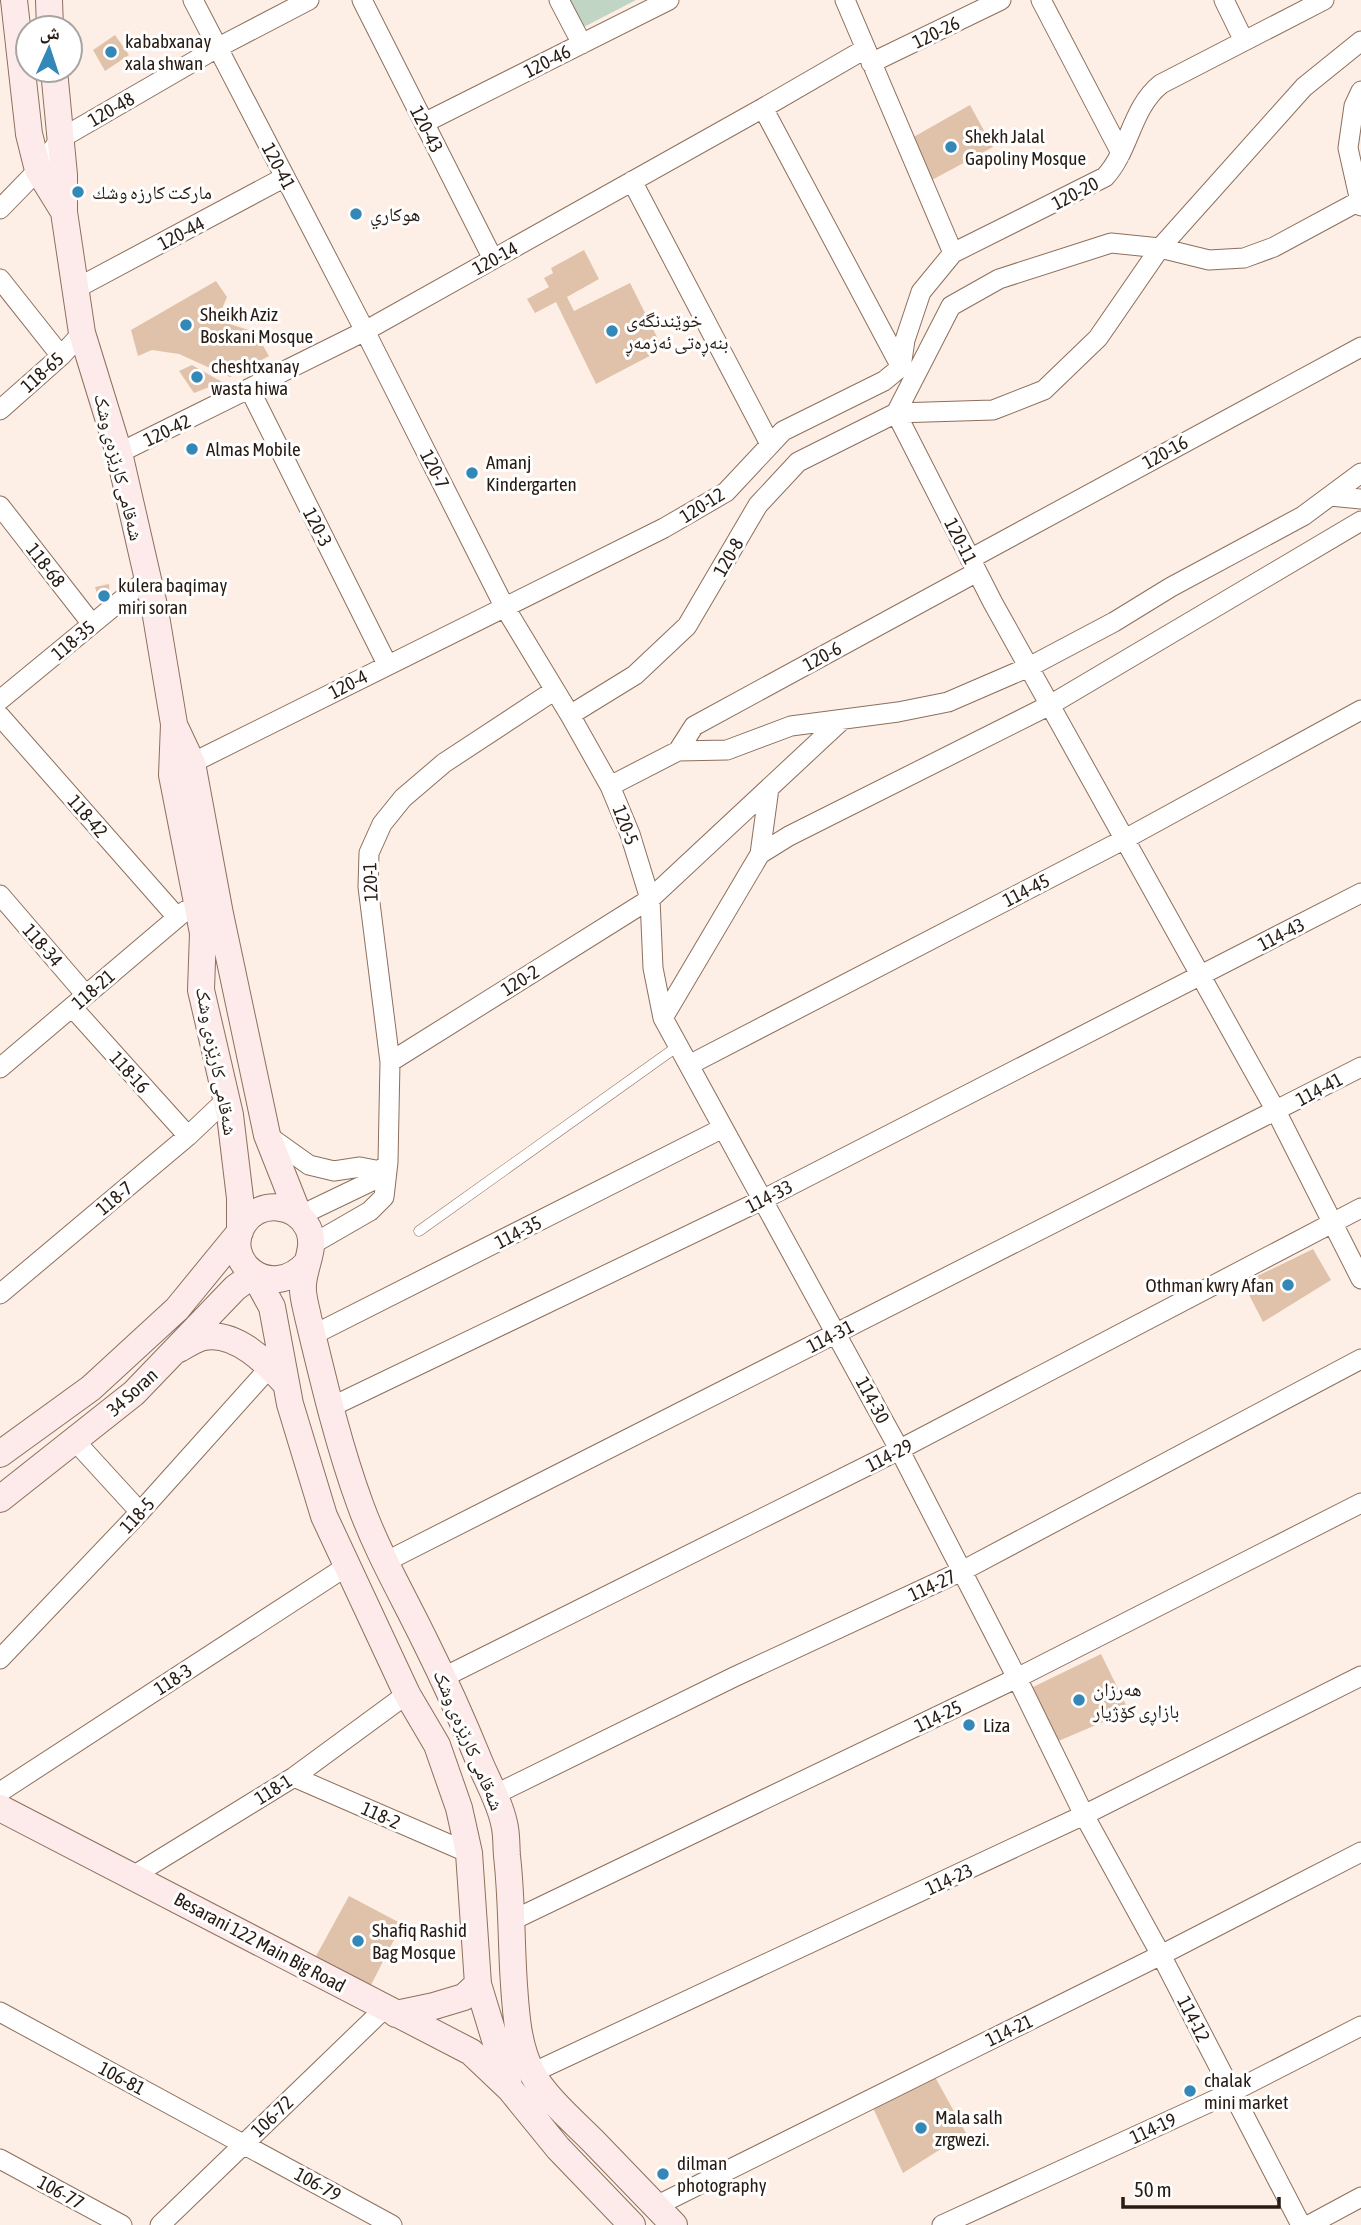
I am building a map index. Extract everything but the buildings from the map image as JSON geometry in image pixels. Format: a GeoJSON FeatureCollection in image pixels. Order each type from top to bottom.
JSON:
{"type":"FeatureCollection","features":[{"type":"Feature","properties":{"kind":"main road","name":"شەقامی کارێزەی وشک"},"geometry":{"type":"LineString","coordinates":[[10,17],[29,134],[38,170],[64,212]]}},
{"type":"Feature","properties":{"kind":"main road","name":"شەقامی کارێزەی وشک"},"geometry":{"type":"LineString","coordinates":[[55,84],[64,174],[64,212],[82,333],[118,453],[155,610],[174,724],[172,775],[203,933],[201,990],[226,1100],[240,1198],[240,1232]]}},
{"type":"Feature","properties":{"kind":"main road","name":"شەقامی کارێزەی وشک"},"geometry":{"type":"LineString","coordinates":[[174,724],[192,763],[229,958],[267,1135],[299,1216]]}},
{"type":"Feature","properties":{"kind":"main road"},"geometry":{"type":"LineString","coordinates":[[202,961],[229,958]]}},
{"type":"Feature","properties":{"kind":"main road"},"geometry":{"type":"LineString","coordinates":[[276,1207],[289,1209],[299,1216],[312,1238],[309,1254],[298,1272],[275,1280],[254,1274],[245,1265],[238,1244],[245,1222],[253,1214],[276,1207]]}},
{"type":"Feature","properties":{"kind":"main road","name":"34 Soran"},"geometry":{"type":"LineString","coordinates":[[0,1454],[91,1388],[158,1327],[177,1309],[240,1232]]}},
{"type":"Feature","properties":{"kind":"main road","name":"شەقامی کارێزەی وشک"},"geometry":{"type":"LineString","coordinates":[[309,1254],[303,1286],[331,1407],[360,1505],[384,1562],[442,1678],[504,1823],[511,1896],[516,2026],[533,2073],[559,2108],[674,2225]]}},
{"type":"Feature","properties":{"kind":"main road","name":"شەقامی کارێزەی وشک"},"geometry":{"type":"LineString","coordinates":[[254,1274],[272,1307],[278,1375],[290,1404],[324,1516],[407,1694],[437,1745],[460,1808],[469,1853],[478,1984],[510,2089],[558,2148],[632,2225]]}},
{"type":"Feature","properties":{"kind":"main road","name":"34 Soran"},"geometry":{"type":"LineString","coordinates":[[0,1499],[134,1392],[235,1288],[254,1274]]}},
{"type":"Feature","properties":{"kind":"main road"},"geometry":{"type":"LineString","coordinates":[[174,1351],[204,1337],[230,1339],[278,1375]]}},
{"type":"Feature","properties":{"kind":"main road","name":"Besarani 122 Main Big Road"},"geometry":{"type":"LineString","coordinates":[[0,1808],[471,2052],[510,2089]]}},
{"type":"Feature","properties":{"kind":"main road"},"geometry":{"type":"LineString","coordinates":[[390,2011],[434,2007],[464,1997],[478,1984]]}},
{"type":"Feature","properties":{"kind":"street","name":"120-41"},"geometry":{"type":"LineString","coordinates":[[193,0],[365,331]]}},
{"type":"Feature","properties":{"kind":"street","name":"120-48"},"geometry":{"type":"LineString","coordinates":[[60,139],[217,48],[310,0]]}},
{"type":"Feature","properties":{"kind":"street","name":"120-43"},"geometry":{"type":"LineString","coordinates":[[362,0],[493,259]]}},
{"type":"Feature","properties":{"kind":"street"},"geometry":{"type":"LineString","coordinates":[[559,0],[582,44]]}},
{"type":"Feature","properties":{"kind":"street","name":"120-46"},"geometry":{"type":"LineString","coordinates":[[424,123],[669,0]]}},
{"type":"Feature","properties":{"kind":"street"},"geometry":{"type":"LineString","coordinates":[[845,0],[953,253]]}},
{"type":"Feature","properties":{"kind":"street","name":"120-26"},"geometry":{"type":"LineString","coordinates":[[867,56],[1001,0]]}},
{"type":"Feature","properties":{"kind":"street"},"geometry":{"type":"LineString","coordinates":[[1041,0],[1121,153]]}},
{"type":"Feature","properties":{"kind":"street"},"geometry":{"type":"LineString","coordinates":[[1224,0],[1244,41]]}},
{"type":"Feature","properties":{"kind":"street","name":"120-20"},"geometry":{"type":"LineString","coordinates":[[901,367],[905,340],[921,292],[953,253],[1105,177],[1115,167],[1142,104],[1151,92],[1161,84],[1324,0]]}},
{"type":"Feature","properties":{"kind":"street"},"geometry":{"type":"LineString","coordinates":[[1361,41],[1304,87],[1160,248],[1098,338],[1044,390],[993,410],[895,413],[951,306],[999,279],[1111,243],[1160,248],[1209,260],[1244,258],[1275,247],[1360,202],[1348,148],[1354,106],[1361,91]]}},
{"type":"Feature","properties":{"kind":"street","name":"120-14"},"geometry":{"type":"LineString","coordinates":[[118,453],[365,331],[763,108],[867,56]]}},
{"type":"Feature","properties":{"kind":"street"},"geometry":{"type":"LineString","coordinates":[[763,108],[901,367]]}},
{"type":"Feature","properties":{"kind":"street"},"geometry":{"type":"LineString","coordinates":[[0,209],[38,170],[60,139]]}},
{"type":"Feature","properties":{"kind":"street","name":"120-44"},"geometry":{"type":"LineString","coordinates":[[76,288],[285,177]]}},
{"type":"Feature","properties":{"kind":"street"},"geometry":{"type":"LineString","coordinates":[[632,181],[770,444]]}},
{"type":"Feature","properties":{"kind":"street"},"geometry":{"type":"LineString","coordinates":[[0,279],[61,356]]}},
{"type":"Feature","properties":{"kind":"street","name":"120-42"},"geometry":{"type":"LineString","coordinates":[[118,453],[365,331]]}},
{"type":"Feature","properties":{"kind":"street","name":"120-7"},"geometry":{"type":"LineString","coordinates":[[365,331],[504,606]]}},
{"type":"Feature","properties":{"kind":"street","name":"118-65"},"geometry":{"type":"LineString","coordinates":[[0,410],[61,356],[82,333]]}},
{"type":"Feature","properties":{"kind":"street","name":"120-16"},"geometry":{"type":"LineString","coordinates":[[973,565],[1358,355]]}},
{"type":"Feature","properties":{"kind":"street","name":"120-12"},"geometry":{"type":"LineString","coordinates":[[504,606],[664,528],[726,492],[783,431],[884,381],[901,367]]}},
{"type":"Feature","properties":{"kind":"street","name":"120-3"},"geometry":{"type":"LineString","coordinates":[[250,390],[387,664]]}},
{"type":"Feature","properties":{"kind":"street","name":"120-11"},"geometry":{"type":"LineString","coordinates":[[895,413],[973,565],[1276,1111],[1361,1279]]}},
{"type":"Feature","properties":{"kind":"street","name":"120-8"},"geometry":{"type":"LineString","coordinates":[[570,715],[635,675],[687,626],[758,505],[798,462],[895,413]]}},
{"type":"Feature","properties":{"kind":"street"},"geometry":{"type":"LineString","coordinates":[[610,786],[678,751],[727,750],[791,726],[898,712],[948,702],[1029,667],[1114,622],[1171,587],[1303,516],[1361,473]]}},
{"type":"Feature","properties":{"kind":"street"},"geometry":{"type":"LineString","coordinates":[[1329,496],[1361,499]]}},
{"type":"Feature","properties":{"kind":"street","name":"118-68"},"geometry":{"type":"LineString","coordinates":[[0,506],[92,624]]}},
{"type":"Feature","properties":{"kind":"street"},"geometry":{"type":"LineString","coordinates":[[760,854],[789,835],[1050,705],[1361,521]]}},
{"type":"Feature","properties":{"kind":"street","name":"120-6"},"geometry":{"type":"LineString","coordinates":[[678,751],[694,726],[973,565]]}},
{"type":"Feature","properties":{"kind":"street","name":"118-35"},"geometry":{"type":"LineString","coordinates":[[2,695],[147,579]]}},
{"type":"Feature","properties":{"kind":"street","name":"120-4"},"geometry":{"type":"LineString","coordinates":[[192,763],[504,606]]}},
{"type":"Feature","properties":{"kind":"street","name":"120-5"},"geometry":{"type":"LineString","coordinates":[[504,606],[610,786],[630,834],[650,899],[653,968],[663,1018],[689,1065]]}},
{"type":"Feature","properties":{"kind":"street","name":"120-1"},"geometry":{"type":"LineString","coordinates":[[309,1254],[370,1211],[384,1197],[390,1062],[368,887],[369,853],[377,834],[403,798],[444,763],[555,690]]}},
{"type":"Feature","properties":{"kind":"street","name":"114-45"},"geometry":{"type":"LineString","coordinates":[[689,1065],[1125,839],[1361,710]]}},
{"type":"Feature","properties":{"kind":"street","name":"118-42"},"geometry":{"type":"LineString","coordinates":[[0,716],[181,913]]}},
{"type":"Feature","properties":{"kind":"street","name":"120-2"},"geometry":{"type":"LineString","coordinates":[[390,1062],[650,899],[844,719]]}},
{"type":"Feature","properties":{"kind":"street"},"geometry":{"type":"LineString","coordinates":[[663,1018],[760,854],[769,788]]}},
{"type":"Feature","properties":{"kind":"street","name":"114-43"},"geometry":{"type":"LineString","coordinates":[[1201,976],[1361,893]]}},
{"type":"Feature","properties":{"kind":"street","name":"118-34"},"geometry":{"type":"LineString","coordinates":[[0,895],[79,1001]]}},
{"type":"Feature","properties":{"kind":"street","name":"118-21"},"geometry":{"type":"LineString","coordinates":[[0,1068],[181,913]]}},
{"type":"Feature","properties":{"kind":"street","name":"114-33"},"geometry":{"type":"LineString","coordinates":[[331,1407],[762,1200],[1201,976]]}},
{"type":"Feature","properties":{"kind":"street","name":"118-16"},"geometry":{"type":"LineString","coordinates":[[79,1001],[188,1136]]}},
{"type":"Feature","properties":{"kind":"street","name":"114-30"},"geometry":{"type":"LineString","coordinates":[[689,1065],[899,1450],[1017,1678],[1084,1815]]}},
{"type":"Feature","properties":{"kind":"street","name":"114-41"},"geometry":{"type":"LineString","coordinates":[[1276,1111],[1361,1067]]}},
{"type":"Feature","properties":{"kind":"street","name":"118-7"},"geometry":{"type":"LineString","coordinates":[[1,1292],[188,1136],[226,1100]]}},
{"type":"Feature","properties":{"kind":"street","name":"114-31"},"geometry":{"type":"LineString","coordinates":[[384,1562],[1276,1111]]}},
{"type":"Feature","properties":{"kind":"street","name":"114-35"},"geometry":{"type":"LineString","coordinates":[[313,1335],[723,1128]]}},
{"type":"Feature","properties":{"kind":"street"},"geometry":{"type":"LineString","coordinates":[[267,1135],[309,1166],[334,1171],[384,1166]]}},
{"type":"Feature","properties":{"kind":"street"},"geometry":{"type":"LineString","coordinates":[[299,1216],[374,1180],[384,1166]]}},
{"type":"Feature","properties":{"kind":"street","name":"114-29"},"geometry":{"type":"LineString","coordinates":[[442,1678],[899,1450],[1361,1208]]}},
{"type":"Feature","properties":{"kind":"street","name":"114-27"},"geometry":{"type":"LineString","coordinates":[[494,1795],[734,1677],[962,1571],[1361,1359]]}},
{"type":"Feature","properties":{"kind":"street","name":"118-5"},"geometry":{"type":"LineString","coordinates":[[0,1659],[278,1375]]}},
{"type":"Feature","properties":{"kind":"street"},"geometry":{"type":"LineString","coordinates":[[75,1441],[141,1512]]}},
{"type":"Feature","properties":{"kind":"street","name":"114-25"},"geometry":{"type":"LineString","coordinates":[[511,1921],[1017,1678],[1361,1503]]}},
{"type":"Feature","properties":{"kind":"street","name":"118-3"},"geometry":{"type":"LineString","coordinates":[[0,1792],[347,1566]]}},
{"type":"Feature","properties":{"kind":"street","name":"114-23"},"geometry":{"type":"LineString","coordinates":[[533,2073],[1084,1815],[1361,1676]]}},
{"type":"Feature","properties":{"kind":"street","name":"118-1"},"geometry":{"type":"LineString","coordinates":[[134,1876],[294,1777],[407,1694]]}},
{"type":"Feature","properties":{"kind":"street","name":"118-2"},"geometry":{"type":"LineString","coordinates":[[294,1777],[469,1853]]}},
{"type":"Feature","properties":{"kind":"street","name":"114-12"},"geometry":{"type":"LineString","coordinates":[[1084,1815],[1161,1955],[1301,2225]]}},
{"type":"Feature","properties":{"kind":"street","name":"114-21"},"geometry":{"type":"LineString","coordinates":[[656,2206],[1161,1955],[1361,1852]]}},
{"type":"Feature","properties":{"kind":"street","name":"106-72"},"geometry":{"type":"LineString","coordinates":[[160,2225],[390,2011]]}},
{"type":"Feature","properties":{"kind":"street","name":"106-81"},"geometry":{"type":"LineString","coordinates":[[0,2012],[244,2144]]}},
{"type":"Feature","properties":{"kind":"street","name":"114-19"},"geometry":{"type":"LineString","coordinates":[[942,2225],[1232,2092],[1361,2026]]}},
{"type":"Feature","properties":{"kind":"street","name":"106-79"},"geometry":{"type":"LineString","coordinates":[[244,2144],[392,2225]]}},
{"type":"Feature","properties":{"kind":"street","name":"106-77"},"geometry":{"type":"LineString","coordinates":[[0,2159],[122,2225]]}},
{"type":"Feature","properties":{"kind":"street"},"geometry":{"type":"LineString","coordinates":[[1309,2225],[1361,2197]]}},
{"type":"Feature","properties":{"kind":"lane"},"geometry":{"type":"LineString","coordinates":[[419,1231],[678,1046]]}},
{"type":"Feature","properties":{"kind":"green space"},"geometry":{"type":"Polygon","coordinates":[[[565,0],[636,0],[580,29],[565,0]]]}},
{"type":"Feature","properties":{"kind":"place","name":"kababxanay xala shwan"},"geometry":{"type":"Point","coordinates":[111,52]}},
{"type":"Feature","properties":{"kind":"place","name":"Shekh Jalal Gapoliny Mosque"},"geometry":{"type":"Point","coordinates":[951,147]}},
{"type":"Feature","properties":{"kind":"place","name":"ماركت كارزه وشك"},"geometry":{"type":"Point","coordinates":[78,192]}},
{"type":"Feature","properties":{"kind":"place","name":"هوكاري"},"geometry":{"type":"Point","coordinates":[356,214]}},
{"type":"Feature","properties":{"kind":"place","name":"Sheikh Aziz Boskani Mosque"},"geometry":{"type":"Point","coordinates":[186,325]}},
{"type":"Feature","properties":{"kind":"place","name":"خوێندنگەی بنەڕەتی ئەزمەڕ"},"geometry":{"type":"Point","coordinates":[612,331]}},
{"type":"Feature","properties":{"kind":"place","name":"cheshtxanay wasta hiwa"},"geometry":{"type":"Point","coordinates":[197,377]}},
{"type":"Feature","properties":{"kind":"place","name":"Almas Mobile"},"geometry":{"type":"Point","coordinates":[192,449]}},
{"type":"Feature","properties":{"kind":"place","name":"Amanj Kindergarten"},"geometry":{"type":"Point","coordinates":[472,473]}},
{"type":"Feature","properties":{"kind":"place","name":"kulera baqimay miri soran"},"geometry":{"type":"Point","coordinates":[104,596]}},
{"type":"Feature","properties":{"kind":"place","name":"Othman kwry Afan"},"geometry":{"type":"Point","coordinates":[1288,1285]}},
{"type":"Feature","properties":{"kind":"place","name":"ھەرزان بازاڕی کۆژیار"},"geometry":{"type":"Point","coordinates":[1079,1700]}},
{"type":"Feature","properties":{"kind":"place","name":"Liza"},"geometry":{"type":"Point","coordinates":[969,1725]}},
{"type":"Feature","properties":{"kind":"place","name":"Shafiq Rashid Bag Mosque"},"geometry":{"type":"Point","coordinates":[358,1941]}},
{"type":"Feature","properties":{"kind":"place","name":"chalak mini market"},"geometry":{"type":"Point","coordinates":[1190,2091]}},
{"type":"Feature","properties":{"kind":"place","name":"Mala salh zrgwezi."},"geometry":{"type":"Point","coordinates":[921,2128]}},
{"type":"Feature","properties":{"kind":"place","name":"dilman photography"},"geometry":{"type":"Point","coordinates":[663,2174]}}]}
